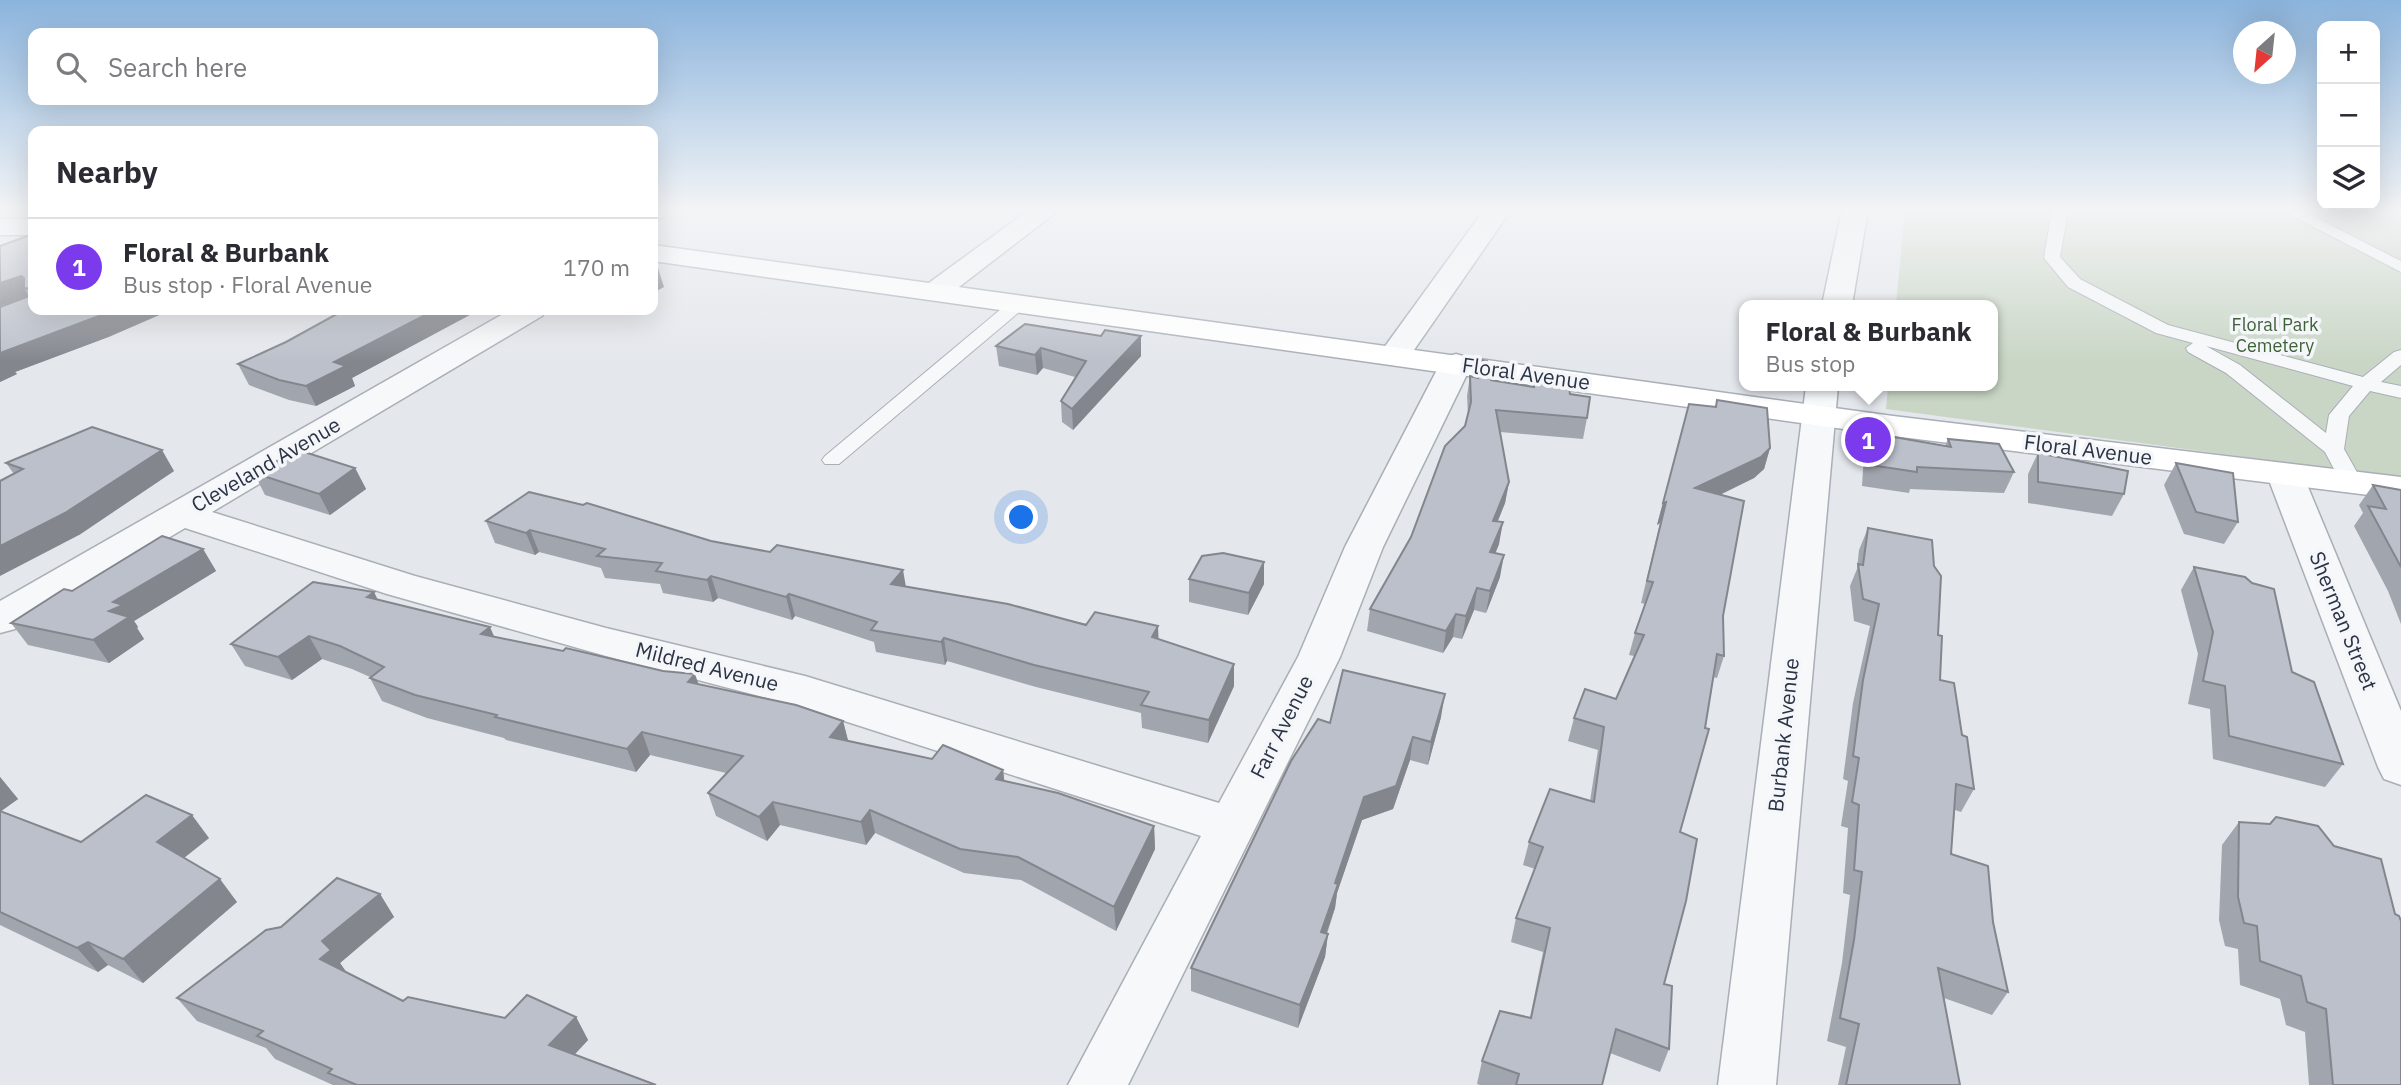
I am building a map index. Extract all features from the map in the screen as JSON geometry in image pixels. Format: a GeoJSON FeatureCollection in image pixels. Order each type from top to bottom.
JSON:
{"type":"FeatureCollection","features":[{"type":"Feature","properties":{"kind":"street","name":"Floral Avenue"},"geometry":{"type":"LineString","coordinates":[[710,261],[1456,364],[1820,401],[2285,475],[2401,488]]}},
{"type":"Feature","properties":{"kind":"street"},"geometry":{"type":"LineString","coordinates":[[936,291],[978,261]]}},
{"type":"Feature","properties":{"kind":"street"},"geometry":{"type":"LineString","coordinates":[[1394,356],[1462,261]]}},
{"type":"Feature","properties":{"kind":"street"},"geometry":{"type":"LineString","coordinates":[[1838,300],[1845,261]]}},
{"type":"Feature","properties":{"kind":"street","name":"Cleveland Avenue"},"geometry":{"type":"LineString","coordinates":[[0,619],[522,315]]}},
{"type":"Feature","properties":{"kind":"street","name":"Farr Avenue"},"geometry":{"type":"LineString","coordinates":[[1097,1085],[1319,657],[1364,547],[1456,364]]}},
{"type":"Feature","properties":{"kind":"street","name":"Burbank Avenue"},"geometry":{"type":"LineString","coordinates":[[1747,1085],[1820,401]]}},
{"type":"Feature","properties":{"kind":"street","name":"Sherman Street"},"geometry":{"type":"LineString","coordinates":[[2285,475],[2401,767]]}},
{"type":"Feature","properties":{"kind":"street","name":"Mildred Avenue"},"geometry":{"type":"LineString","coordinates":[[181,514],[414,589],[805,692],[1230,826]]}},
{"type":"Feature","properties":{"kind":"lane"},"geometry":{"type":"LineString","coordinates":[[2054,261],[2074,283],[2233,369],[2334,449],[2352,482]]}},
{"type":"Feature","properties":{"kind":"lane"},"geometry":{"type":"LineString","coordinates":[[832,460],[1019,303]]}},
{"type":"Feature","properties":{"kind":"lane"},"geometry":{"type":"LineString","coordinates":[[2162,329],[2401,393]]}},
{"type":"Feature","properties":{"kind":"lane"},"geometry":{"type":"LineString","coordinates":[[2334,449],[2339,415],[2366,384],[2401,356]]}},
{"type":"Feature","properties":{"kind":"green space","name":"Floral Park Cemetery"},"geometry":{"type":"Polygon","coordinates":[[[1900,261],[2401,261],[2401,478],[1886,409],[1888,391],[1998,391],[1998,300],[1896,300],[1900,261]]]}},
{"type":"Feature","properties":{"kind":"building"},"geometry":{"type":"Polygon","coordinates":[[[0,261],[28,261],[28,288],[24,288],[24,278],[21,276],[0,283],[0,261]]]}},
{"type":"Feature","properties":{"kind":"building"},"geometry":{"type":"Polygon","coordinates":[[[28,296],[28,315],[102,315],[0,353],[0,307],[28,296]]]}},
{"type":"Feature","properties":{"kind":"building"},"geometry":{"type":"Polygon","coordinates":[[[335,315],[425,315],[334,362],[346,366],[306,386],[279,380],[238,364],[335,315]]]}},
{"type":"Feature","properties":{"kind":"building"},"geometry":{"type":"Polygon","coordinates":[[[1025,324],[1101,336],[1105,330],[1141,336],[1072,409],[1061,401],[1086,361],[1041,348],[1035,355],[996,346],[1025,324]]]}},
{"type":"Feature","properties":{"kind":"building"},"geometry":{"type":"Polygon","coordinates":[[[1482,360],[1487,361],[1491,380],[1534,387],[1534,381],[1569,386],[1570,394],[1590,397],[1587,418],[1496,410],[1509,482],[1493,521],[1503,522],[1490,552],[1504,555],[1490,591],[1477,588],[1466,616],[1456,614],[1446,631],[1370,609],[1411,537],[1445,446],[1465,426],[1471,402],[1470,376],[1478,378],[1482,360]]]}},
{"type":"Feature","properties":{"kind":"building"},"geometry":{"type":"Polygon","coordinates":[[[1717,400],[1767,408],[1770,448],[1761,457],[1695,488],[1744,501],[1723,616],[1724,656],[1717,654],[1705,728],[1709,729],[1680,832],[1697,839],[1686,901],[1664,984],[1672,986],[1669,1049],[1616,1029],[1602,1085],[1516,1085],[1519,1074],[1482,1061],[1500,1011],[1531,1018],[1550,928],[1516,918],[1543,847],[1529,842],[1550,789],[1594,802],[1604,727],[1574,718],[1585,689],[1616,699],[1644,635],[1635,633],[1653,582],[1647,581],[1666,502],[1663,503],[1689,404],[1716,407],[1717,400]]]}},
{"type":"Feature","properties":{"kind":"building"},"geometry":{"type":"Polygon","coordinates":[[[92,427],[162,450],[65,513],[0,546],[0,481],[23,469],[6,463],[92,427]]]}},
{"type":"Feature","properties":{"kind":"building"},"geometry":{"type":"Polygon","coordinates":[[[1871,433],[1951,447],[1948,439],[1999,444],[2014,472],[1917,467],[1917,472],[1870,465],[1871,433]]]}},
{"type":"Feature","properties":{"kind":"building"},"geometry":{"type":"Polygon","coordinates":[[[298,450],[355,468],[319,494],[254,473],[298,450]]]}},
{"type":"Feature","properties":{"kind":"building"},"geometry":{"type":"Polygon","coordinates":[[[2038,453],[2128,471],[2124,494],[2038,482],[2038,453]]]}},
{"type":"Feature","properties":{"kind":"building"},"geometry":{"type":"Polygon","coordinates":[[[2176,463],[2233,473],[2238,522],[2196,512],[2176,463]]]}},
{"type":"Feature","properties":{"kind":"building"},"geometry":{"type":"Polygon","coordinates":[[[2373,485],[2401,490],[2401,567],[2368,506],[2386,509],[2373,485]]]}},
{"type":"Feature","properties":{"kind":"building"},"geometry":{"type":"Polygon","coordinates":[[[529,492],[583,505],[587,503],[711,541],[770,552],[777,545],[903,570],[891,584],[1008,604],[1086,625],[1095,612],[1158,626],[1152,637],[1234,664],[1209,720],[1141,705],[1149,692],[1034,665],[944,638],[941,642],[871,630],[877,622],[789,594],[786,597],[711,576],[707,580],[656,571],[662,563],[597,556],[605,549],[530,530],[526,533],[486,521],[529,492]]]}},
{"type":"Feature","properties":{"kind":"building"},"geometry":{"type":"Polygon","coordinates":[[[1868,528],[1932,540],[1934,566],[1941,576],[1938,635],[1942,636],[1940,680],[1954,683],[1962,735],[1967,737],[1974,789],[1956,784],[1951,854],[1988,866],[1993,922],[2008,992],[1938,968],[1960,1085],[1846,1085],[1859,1024],[1840,1018],[1854,940],[1862,872],[1854,870],[1859,805],[1852,802],[1859,758],[1853,756],[1863,680],[1879,604],[1863,599],[1858,564],[1863,565],[1868,528]]]}},
{"type":"Feature","properties":{"kind":"building"},"geometry":{"type":"Polygon","coordinates":[[[162,536],[203,549],[113,602],[123,605],[109,611],[129,617],[93,640],[11,623],[64,589],[72,591],[162,536]]]}},
{"type":"Feature","properties":{"kind":"building"},"geometry":{"type":"Polygon","coordinates":[[[1223,553],[1264,562],[1249,593],[1189,579],[1202,556],[1223,553]]]}},
{"type":"Feature","properties":{"kind":"building"},"geometry":{"type":"Polygon","coordinates":[[[2194,567],[2245,577],[2252,583],[2274,589],[2292,672],[2314,682],[2343,764],[2229,736],[2225,686],[2203,681],[2213,632],[2194,567]]]}},
{"type":"Feature","properties":{"kind":"building"},"geometry":{"type":"Polygon","coordinates":[[[313,582],[374,592],[367,597],[490,627],[481,634],[563,651],[566,648],[663,671],[695,674],[688,682],[796,705],[843,721],[830,737],[932,759],[943,745],[1003,770],[996,779],[1058,793],[1154,826],[1114,907],[1018,857],[960,849],[870,810],[861,822],[773,802],[759,817],[708,793],[743,756],[642,732],[627,749],[415,695],[370,678],[384,667],[340,646],[309,636],[278,657],[231,644],[313,582]]]}},
{"type":"Feature","properties":{"kind":"building"},"geometry":{"type":"Polygon","coordinates":[[[1343,670],[1445,694],[1431,742],[1413,737],[1396,786],[1364,797],[1321,932],[1328,934],[1300,1005],[1191,968],[1291,761],[1318,719],[1330,723],[1343,670]]]}},
{"type":"Feature","properties":{"kind":"building"},"geometry":{"type":"Polygon","coordinates":[[[146,795],[192,815],[157,842],[220,879],[123,959],[88,942],[77,948],[0,912],[0,811],[81,842],[146,795]]]}},
{"type":"Feature","properties":{"kind":"building"},"geometry":{"type":"Polygon","coordinates":[[[2276,817],[2318,826],[2334,846],[2381,859],[2395,914],[2401,921],[2401,1085],[2333,1085],[2326,1009],[2307,1002],[2301,976],[2260,961],[2257,926],[2244,923],[2238,897],[2239,822],[2270,824],[2276,817]]]}},
{"type":"Feature","properties":{"kind":"building"},"geometry":{"type":"Polygon","coordinates":[[[337,878],[380,894],[322,941],[331,950],[320,959],[403,1001],[408,997],[505,1018],[527,995],[576,1017],[549,1045],[656,1085],[357,1085],[328,1073],[332,1069],[257,1036],[263,1031],[177,998],[266,930],[281,927],[337,878]]]}},
{"type":"Feature","properties":{"kind":"place","name":"Floral & Burbank"},"geometry":{"type":"Point","coordinates":[1868,440]}}]}
